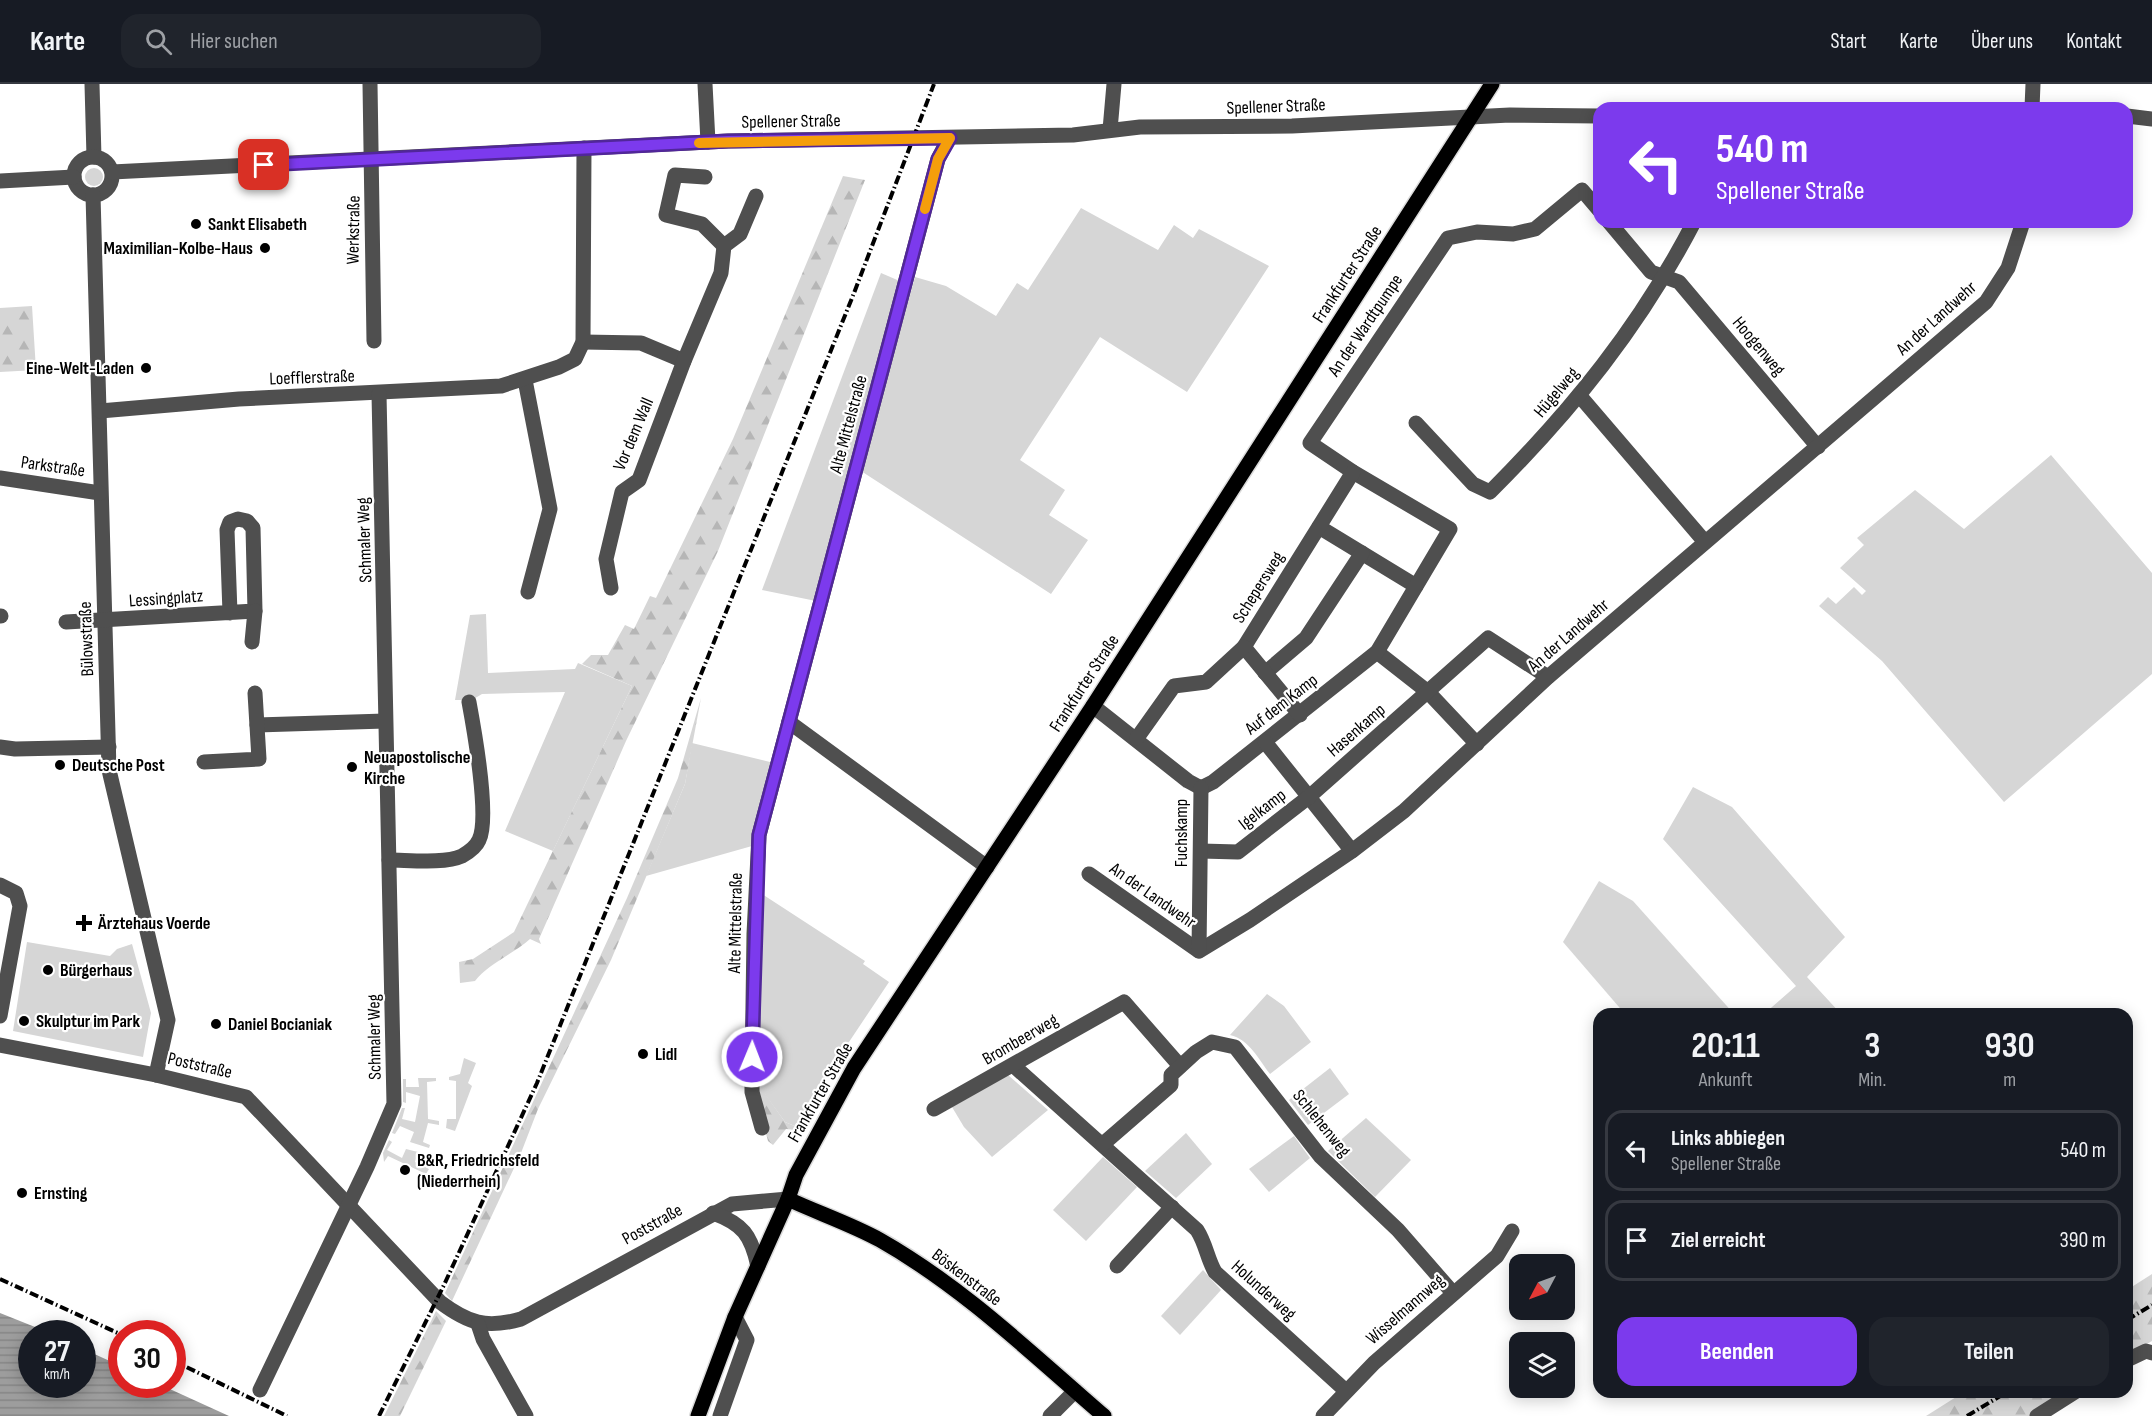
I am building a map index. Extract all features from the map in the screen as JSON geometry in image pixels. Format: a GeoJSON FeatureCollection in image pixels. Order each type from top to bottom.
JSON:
{"type":"FeatureCollection","features":[{"type":"Feature","properties":{"kind":"main road","name":"Frankfurter Straße"},"geometry":{"type":"LineString","coordinates":[[698,1416],[735,1317],[788,1199],[796,1175],[854,1068],[1093,706],[1492,84]]}},
{"type":"Feature","properties":{"kind":"main road","name":"Böskenstraße"},"geometry":{"type":"LineString","coordinates":[[788,1199],[879,1239],[937,1276],[975,1305],[1104,1416]]}},
{"type":"Feature","properties":{"kind":"street"},"geometry":{"type":"LineString","coordinates":[[92,84],[94,157]]}},
{"type":"Feature","properties":{"kind":"street","name":"Werkstraße"},"geometry":{"type":"LineString","coordinates":[[370,84],[373,160],[374,341]]}},
{"type":"Feature","properties":{"kind":"street"},"geometry":{"type":"LineString","coordinates":[[705,84],[708,142]]}},
{"type":"Feature","properties":{"kind":"street"},"geometry":{"type":"LineString","coordinates":[[1110,130],[1114,84]]}},
{"type":"Feature","properties":{"kind":"street"},"geometry":{"type":"LineString","coordinates":[[2032,102],[2033,84]]}},
{"type":"Feature","properties":{"kind":"street","name":"Spellener Straße"},"geometry":{"type":"LineString","coordinates":[[112,172],[708,142],[1073,135],[1154,126],[1292,126],[1471,116],[1593,116]]}},
{"type":"Feature","properties":{"kind":"street"},"geometry":{"type":"LineString","coordinates":[[2133,117],[2152,119]]}},
{"type":"Feature","properties":{"kind":"street","name":"Alte Mittelstraße"},"geometry":{"type":"LineString","coordinates":[[762,1128],[752,1092],[756,855],[759,835],[938,159],[950,138]]}},
{"type":"Feature","properties":{"kind":"street"},"geometry":{"type":"LineString","coordinates":[[584,148],[583,342],[642,343],[684,361]]}},
{"type":"Feature","properties":{"kind":"street"},"geometry":{"type":"LineString","coordinates":[[94,157],[105,162],[112,172],[108,188],[93,195],[78,188],[74,177],[82,161],[94,157]]}},
{"type":"Feature","properties":{"kind":"street"},"geometry":{"type":"LineString","coordinates":[[705,177],[675,175],[666,215],[702,224],[724,246],[740,234],[756,196]]}},
{"type":"Feature","properties":{"kind":"street"},"geometry":{"type":"LineString","coordinates":[[0,181],[74,177]]}},
{"type":"Feature","properties":{"kind":"street","name":"An der Wardtpumpe"},"geometry":{"type":"LineString","coordinates":[[1450,529],[1353,472],[1310,443],[1448,238],[1477,232],[1513,234],[1535,229],[1582,190],[1593,203]]}},
{"type":"Feature","properties":{"kind":"street","name":"Bülowstraße"},"geometry":{"type":"LineString","coordinates":[[93,195],[109,770],[168,1020],[156,1075]]}},
{"type":"Feature","properties":{"kind":"street"},"geometry":{"type":"LineString","coordinates":[[1614,228],[1651,272],[1665,277]]}},
{"type":"Feature","properties":{"kind":"street","name":"Hügelweg"},"geometry":{"type":"LineString","coordinates":[[1416,423],[1473,484],[1490,492],[1540,442],[1625,339],[1665,277],[1691,228]]}},
{"type":"Feature","properties":{"kind":"street","name":"An der Landwehr"},"geometry":{"type":"LineString","coordinates":[[1089,873],[1199,951],[1250,920],[1352,850],[1404,811],[1548,677],[1986,302],[2008,268],[2021,228]]}},
{"type":"Feature","properties":{"kind":"street","name":"Vor dem Wall"},"geometry":{"type":"LineString","coordinates":[[610,588],[606,559],[622,492],[639,480],[684,361],[721,273],[724,246]]}},
{"type":"Feature","properties":{"kind":"street","name":"Hoogenweg"},"geometry":{"type":"LineString","coordinates":[[1665,277],[1679,282],[1818,447]]}},
{"type":"Feature","properties":{"kind":"street","name":"Loefflerstraße"},"geometry":{"type":"LineString","coordinates":[[100,411],[239,399],[379,394],[501,386],[525,380],[575,359],[583,342]]}},
{"type":"Feature","properties":{"kind":"street"},"geometry":{"type":"LineString","coordinates":[[525,380],[550,510],[528,592]]}},
{"type":"Feature","properties":{"kind":"street","name":"Schmaler Weg"},"geometry":{"type":"LineString","coordinates":[[349,1204],[394,1104],[379,394]]}},
{"type":"Feature","properties":{"kind":"street"},"geometry":{"type":"LineString","coordinates":[[1579,395],[1705,542]]}},
{"type":"Feature","properties":{"kind":"street","name":"Schepersweg"},"geometry":{"type":"LineString","coordinates":[[1300,715],[1244,647],[1353,472]]}},
{"type":"Feature","properties":{"kind":"street","name":"Parkstraße"},"geometry":{"type":"LineString","coordinates":[[0,478],[100,493]]}},
{"type":"Feature","properties":{"kind":"street","name":"Lessingplatz"},"geometry":{"type":"LineString","coordinates":[[230,613],[227,530],[230,522],[238,519],[247,521],[253,528],[255,611],[252,642]]}},
{"type":"Feature","properties":{"kind":"street"},"geometry":{"type":"LineString","coordinates":[[1319,527],[1416,586]]}},
{"type":"Feature","properties":{"kind":"street","name":"Auf dem Kamp"},"geometry":{"type":"LineString","coordinates":[[1201,788],[1213,782],[1300,715],[1377,652],[1450,529]]}},
{"type":"Feature","properties":{"kind":"street"},"geometry":{"type":"LineString","coordinates":[[1265,673],[1306,638],[1362,553]]}},
{"type":"Feature","properties":{"kind":"street","name":"Lessingplatz"},"geometry":{"type":"LineString","coordinates":[[66,622],[255,611]]}},
{"type":"Feature","properties":{"kind":"street","name":"Hasenkamp"},"geometry":{"type":"LineString","coordinates":[[1310,796],[1488,638],[1548,677]]}},
{"type":"Feature","properties":{"kind":"street"},"geometry":{"type":"LineString","coordinates":[[1137,738],[1174,686],[1206,682],[1244,647]]}},
{"type":"Feature","properties":{"kind":"street"},"geometry":{"type":"LineString","coordinates":[[1377,652],[1428,693],[1477,744]]}},
{"type":"Feature","properties":{"kind":"street"},"geometry":{"type":"LineString","coordinates":[[204,762],[259,759],[255,693]]}},
{"type":"Feature","properties":{"kind":"street"},"geometry":{"type":"LineString","coordinates":[[389,860],[455,858],[472,849],[479,840],[481,800],[478,757],[469,702]]}},
{"type":"Feature","properties":{"kind":"street"},"geometry":{"type":"LineString","coordinates":[[1093,706],[1137,738],[1188,781],[1201,788]]}},
{"type":"Feature","properties":{"kind":"street"},"geometry":{"type":"LineString","coordinates":[[257,725],[385,721]]}},
{"type":"Feature","properties":{"kind":"street"},"geometry":{"type":"LineString","coordinates":[[789,722],[987,867]]}},
{"type":"Feature","properties":{"kind":"street","name":"Igelkamp"},"geometry":{"type":"LineString","coordinates":[[1265,742],[1352,850]]}},
{"type":"Feature","properties":{"kind":"street"},"geometry":{"type":"LineString","coordinates":[[7,748],[109,747]]}},
{"type":"Feature","properties":{"kind":"street","name":"Fuchskamp"},"geometry":{"type":"LineString","coordinates":[[1199,951],[1201,788]]}},
{"type":"Feature","properties":{"kind":"street","name":"Igelkamp"},"geometry":{"type":"LineString","coordinates":[[1201,851],[1238,852],[1310,796]]}},
{"type":"Feature","properties":{"kind":"street"},"geometry":{"type":"LineString","coordinates":[[0,885],[16,893],[20,906],[0,1016]]}},
{"type":"Feature","properties":{"kind":"street","name":"Brombeerweg"},"geometry":{"type":"LineString","coordinates":[[934,1109],[1124,1002],[1180,1066]]}},
{"type":"Feature","properties":{"kind":"street","name":"Schlehenweg"},"geometry":{"type":"LineString","coordinates":[[1103,1144],[1171,1085],[1170,1075],[1212,1042],[1235,1047],[1320,1156],[1398,1230],[1453,1293]]}},
{"type":"Feature","properties":{"kind":"street","name":"Poststraße"},"geometry":{"type":"LineString","coordinates":[[0,1045],[156,1075],[246,1097],[440,1302],[460,1317],[478,1324],[504,1324],[521,1319],[732,1204],[788,1199]]}},
{"type":"Feature","properties":{"kind":"street","name":"Holunderweg"},"geometry":{"type":"LineString","coordinates":[[1014,1066],[1197,1230],[1205,1242],[1207,1258],[1215,1272],[1346,1391]]}},
{"type":"Feature","properties":{"kind":"street"},"geometry":{"type":"LineString","coordinates":[[260,1390],[349,1204]]}},
{"type":"Feature","properties":{"kind":"street"},"geometry":{"type":"LineString","coordinates":[[1117,1266],[1172,1207]]}},
{"type":"Feature","properties":{"kind":"street"},"geometry":{"type":"LineString","coordinates":[[714,1213],[737,1223],[746,1233],[754,1247],[758,1266]]}},
{"type":"Feature","properties":{"kind":"street","name":"Wisselmannweg"},"geometry":{"type":"LineString","coordinates":[[1323,1416],[1346,1391],[1497,1256],[1512,1231]]}},
{"type":"Feature","properties":{"kind":"street"},"geometry":{"type":"LineString","coordinates":[[720,1416],[747,1340],[735,1317]]}},
{"type":"Feature","properties":{"kind":"street"},"geometry":{"type":"LineString","coordinates":[[478,1324],[483,1339],[526,1416]]}},
{"type":"Feature","properties":{"kind":"street"},"geometry":{"type":"LineString","coordinates":[[2133,1358],[2149,1352]]}},
{"type":"Feature","properties":{"kind":"street"},"geometry":{"type":"LineString","coordinates":[[1050,1416],[1075,1391]]}},
{"type":"Feature","properties":{"kind":"street"},"geometry":{"type":"LineString","coordinates":[[2037,1416],[2066,1398]]}},
{"type":"Feature","properties":{"kind":"green space"},"geometry":{"type":"Polygon","coordinates":[[[90,168],[98,168],[103,173],[101,184],[90,186],[85,181],[85,173],[90,168]]]}},
{"type":"Feature","properties":{"kind":"green space"},"geometry":{"type":"Polygon","coordinates":[[[843,176],[865,180],[718,551],[626,741],[539,939],[541,944],[530,939],[486,970],[475,981],[460,983],[459,962],[473,959],[514,932],[632,686],[582,664],[591,655],[608,655],[625,625],[634,629],[650,596],[656,598],[733,439],[843,176]]]}},
{"type":"Feature","properties":{"kind":"green space"},"geometry":{"type":"Polygon","coordinates":[[[1081,208],[1158,250],[1174,225],[1193,238],[1199,229],[1269,266],[1187,392],[1100,337],[1020,460],[1065,490],[1049,515],[1088,540],[1051,594],[861,471],[915,277],[946,286],[996,316],[1017,283],[1028,290],[1081,208]]]}},
{"type":"Feature","properties":{"kind":"green space"},"geometry":{"type":"Polygon","coordinates":[[[881,273],[902,282],[816,601],[762,590],[881,273]]]}},
{"type":"Feature","properties":{"kind":"green space"},"geometry":{"type":"Polygon","coordinates":[[[32,306],[36,370],[0,372],[0,308],[32,306]]]}},
{"type":"Feature","properties":{"kind":"green space"},"geometry":{"type":"Polygon","coordinates":[[[2051,455],[2152,573],[2152,674],[2004,802],[1882,661],[1819,606],[1828,597],[1836,604],[1854,587],[1862,595],[1866,591],[1840,568],[1864,545],[1857,538],[1915,490],[1964,529],[2051,455]]]}},
{"type":"Feature","properties":{"kind":"green space"},"geometry":{"type":"Polygon","coordinates":[[[486,614],[488,673],[575,669],[578,663],[632,686],[553,851],[505,831],[565,692],[482,694],[472,700],[455,700],[470,615],[486,614]]]}},
{"type":"Feature","properties":{"kind":"green space"},"geometry":{"type":"Polygon","coordinates":[[[701,698],[685,784],[611,960],[538,1109],[521,1153],[452,1301],[445,1293],[627,898],[678,778],[701,698]]]}},
{"type":"Feature","properties":{"kind":"green space"},"geometry":{"type":"Polygon","coordinates":[[[692,743],[774,763],[752,846],[646,876],[685,784],[692,743]]]}},
{"type":"Feature","properties":{"kind":"green space"},"geometry":{"type":"Polygon","coordinates":[[[1693,787],[1732,807],[1845,937],[1807,977],[1835,1008],[1771,1008],[1796,986],[1663,839],[1693,787]]]}},
{"type":"Feature","properties":{"kind":"green space"},"geometry":{"type":"Polygon","coordinates":[[[1599,881],[1633,901],[1729,1008],[1620,1008],[1563,942],[1599,881]]]}},
{"type":"Feature","properties":{"kind":"green space"},"geometry":{"type":"Polygon","coordinates":[[[762,894],[865,961],[863,964],[889,982],[839,1057],[797,1127],[785,1122],[759,1086],[756,1094],[762,894]]]}},
{"type":"Feature","properties":{"kind":"green space"},"geometry":{"type":"Polygon","coordinates":[[[27,942],[110,956],[117,949],[132,944],[151,1013],[143,1057],[13,1031],[27,942]]]}},
{"type":"Feature","properties":{"kind":"green space"},"geometry":{"type":"Polygon","coordinates":[[[1267,994],[1284,1006],[1311,1042],[1270,1074],[1248,1045],[1230,1035],[1267,994]]]}},
{"type":"Feature","properties":{"kind":"green space"},"geometry":{"type":"Polygon","coordinates":[[[464,1058],[476,1063],[468,1083],[472,1086],[455,1131],[446,1128],[447,1119],[456,1119],[456,1081],[449,1080],[449,1077],[460,1074],[464,1058]]]}},
{"type":"Feature","properties":{"kind":"green space"},"geometry":{"type":"Polygon","coordinates":[[[1330,1068],[1349,1094],[1308,1125],[1289,1100],[1330,1068]]]}},
{"type":"Feature","properties":{"kind":"green space"},"geometry":{"type":"Polygon","coordinates":[[[1008,1075],[1048,1110],[992,1157],[964,1127],[952,1107],[1008,1075]]]}},
{"type":"Feature","properties":{"kind":"green space"},"geometry":{"type":"Polygon","coordinates":[[[418,1078],[436,1078],[436,1081],[427,1082],[428,1119],[439,1121],[439,1125],[428,1123],[423,1142],[430,1145],[429,1148],[410,1142],[414,1132],[400,1126],[395,1134],[392,1133],[402,1108],[405,1108],[402,1119],[415,1122],[420,1096],[406,1092],[406,1103],[403,1102],[403,1079],[406,1079],[406,1087],[419,1087],[418,1078]]]}},
{"type":"Feature","properties":{"kind":"green space"},"geometry":{"type":"Polygon","coordinates":[[[759,1085],[785,1122],[797,1127],[795,1130],[786,1129],[773,1145],[768,1141],[758,1103],[759,1085]]]}},
{"type":"Feature","properties":{"kind":"green space"},"geometry":{"type":"Polygon","coordinates":[[[1366,1118],[1411,1160],[1375,1197],[1328,1151],[1366,1118]]]}},
{"type":"Feature","properties":{"kind":"green space"},"geometry":{"type":"Polygon","coordinates":[[[1186,1133],[1212,1164],[1176,1198],[1145,1171],[1186,1133]]]}},
{"type":"Feature","properties":{"kind":"green space"},"geometry":{"type":"Polygon","coordinates":[[[1294,1136],[1310,1158],[1269,1192],[1249,1169],[1294,1136]]]}},
{"type":"Feature","properties":{"kind":"green space"},"geometry":{"type":"Polygon","coordinates":[[[389,1140],[392,1142],[387,1150],[402,1158],[406,1149],[418,1152],[415,1162],[429,1169],[426,1174],[388,1156],[384,1162],[383,1153],[389,1140]]]}},
{"type":"Feature","properties":{"kind":"green space"},"geometry":{"type":"Polygon","coordinates":[[[1103,1157],[1137,1187],[1086,1241],[1053,1210],[1103,1157]]]}},
{"type":"Feature","properties":{"kind":"green space"},"geometry":{"type":"Polygon","coordinates":[[[1203,1270],[1221,1290],[1180,1335],[1161,1316],[1203,1270]]]}},
{"type":"Feature","properties":{"kind":"green space"},"geometry":{"type":"Polygon","coordinates":[[[2152,1274],[2152,1341],[2133,1352],[2133,1286],[2152,1274]]]}},
{"type":"Feature","properties":{"kind":"green space"},"geometry":{"type":"Polygon","coordinates":[[[436,1311],[446,1321],[400,1416],[384,1416],[436,1311]]]}},
{"type":"Feature","properties":{"kind":"green space"},"geometry":{"type":"Polygon","coordinates":[[[1954,1398],[2061,1398],[2032,1416],[1926,1416],[1954,1398]]]}},
{"type":"Feature","properties":{"kind":"shaded area"},"geometry":{"type":"Polygon","coordinates":[[[0,1313],[18,1320],[18,1398],[96,1398],[96,1355],[108,1360],[108,1398],[186,1396],[229,1416],[0,1416],[0,1313]]]}},
{"type":"Feature","properties":{"kind":"railway"},"geometry":{"type":"LineString","coordinates":[[379,1416],[444,1285],[537,1083],[854,293],[934,84]]}},
{"type":"Feature","properties":{"kind":"railway"},"geometry":{"type":"LineString","coordinates":[[0,1279],[108,1329]]}},
{"type":"Feature","properties":{"kind":"railway"},"geometry":{"type":"LineString","coordinates":[[2133,1316],[2152,1305]]}},
{"type":"Feature","properties":{"kind":"railway"},"geometry":{"type":"LineString","coordinates":[[186,1367],[287,1416]]}},
{"type":"Feature","properties":{"kind":"railway"},"geometry":{"type":"LineString","coordinates":[[1967,1416],[1997,1398]]}},
{"type":"Feature","properties":{"kind":"slow traffic"},"geometry":{"type":"LineString","coordinates":[[699,143],[950,138],[938,159],[925,209]]}},
{"type":"Feature","properties":{"kind":"place","name":"Sankt Elisabeth"},"geometry":{"type":"Point","coordinates":[196,224]}},
{"type":"Feature","properties":{"kind":"place","name":"Maximilian-Kolbe-Haus"},"geometry":{"type":"Point","coordinates":[265,248]}},
{"type":"Feature","properties":{"kind":"place","name":"Eine-Welt-Laden"},"geometry":{"type":"Point","coordinates":[146,368]}},
{"type":"Feature","properties":{"kind":"place","name":"Deutsche Post"},"geometry":{"type":"Point","coordinates":[60,765]}},
{"type":"Feature","properties":{"kind":"place","name":"Neuapostolische Kirche"},"geometry":{"type":"Point","coordinates":[352,767]}},
{"type":"Feature","properties":{"kind":"place","name":"Ärztehaus Voerde"},"geometry":{"type":"Point","coordinates":[84,923]}},
{"type":"Feature","properties":{"kind":"place","name":"Bürgerhaus"},"geometry":{"type":"Point","coordinates":[48,970]}},
{"type":"Feature","properties":{"kind":"place","name":"Skulptur im Park"},"geometry":{"type":"Point","coordinates":[24,1021]}},
{"type":"Feature","properties":{"kind":"place","name":"Daniel Bocianiak"},"geometry":{"type":"Point","coordinates":[216,1024]}},
{"type":"Feature","properties":{"kind":"place","name":"Lidl"},"geometry":{"type":"Point","coordinates":[643,1054]}},
{"type":"Feature","properties":{"kind":"place","name":"B&R, Friedrichsfeld (Niederrhein)"},"geometry":{"type":"Point","coordinates":[405,1170]}},
{"type":"Feature","properties":{"kind":"place","name":"Ernsting"},"geometry":{"type":"Point","coordinates":[22,1193]}},
{"type":"Feature","properties":{"kind":"route"},"geometry":{"type":"LineString","coordinates":[[264,165],[728,141],[950,138],[938,159],[759,835],[756,855],[752,1057]]}}]}
